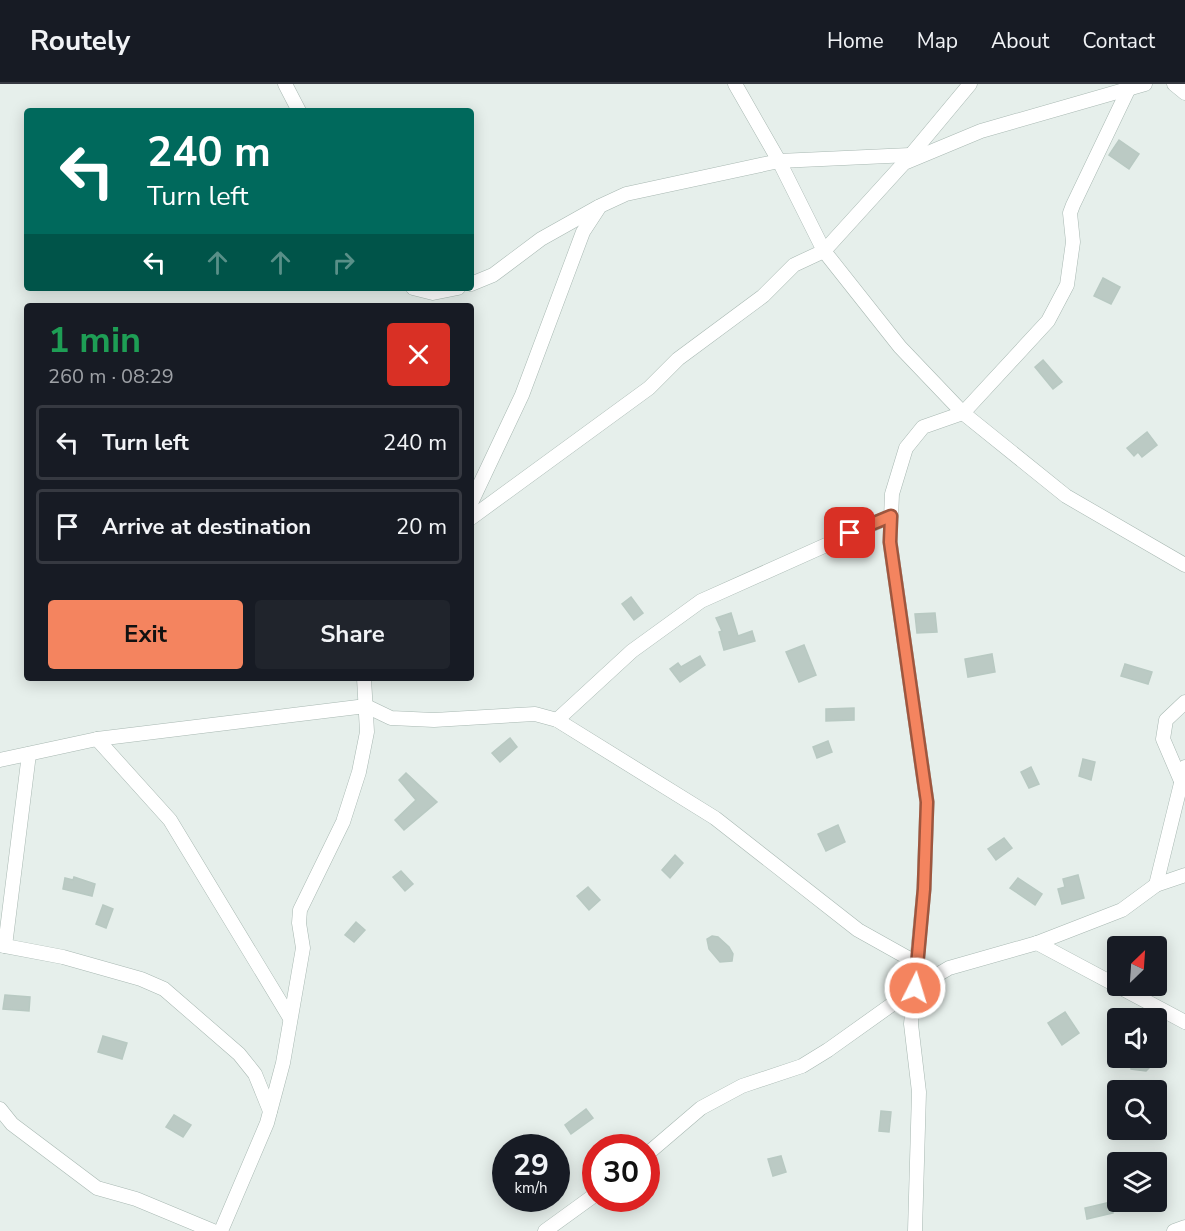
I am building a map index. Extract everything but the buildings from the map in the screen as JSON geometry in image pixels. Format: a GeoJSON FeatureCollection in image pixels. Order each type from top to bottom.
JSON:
{"type":"FeatureCollection","features":[{"type":"Feature","properties":{"kind":"street"},"geometry":{"type":"LineString","coordinates":[[285,84],[297,108]]}},
{"type":"Feature","properties":{"kind":"street"},"geometry":{"type":"LineString","coordinates":[[735,84],[779,160],[824,251],[900,347],[963,413],[1066,496],[1185,565]]}},
{"type":"Feature","properties":{"kind":"street"},"geometry":{"type":"LineString","coordinates":[[474,516],[649,388],[678,359],[763,296],[794,265],[824,251],[907,159],[970,84]]}},
{"type":"Feature","properties":{"kind":"street"},"geometry":{"type":"LineString","coordinates":[[474,283],[493,275],[541,238],[626,194],[779,160],[907,159],[981,131],[1145,84]]}},
{"type":"Feature","properties":{"kind":"street"},"geometry":{"type":"LineString","coordinates":[[1174,84],[1185,93]]}},
{"type":"Feature","properties":{"kind":"street"},"geometry":{"type":"LineString","coordinates":[[915,1231],[919,1092],[911,1024],[927,802],[890,542],[892,494],[906,448],[923,427],[963,413],[1033,340],[1060,301],[1071,262],[1070,213],[1072,205],[1129,88]]}},
{"type":"Feature","properties":{"kind":"street"},"geometry":{"type":"LineString","coordinates":[[474,497],[522,395],[583,232],[600,206]]}},
{"type":"Feature","properties":{"kind":"street"},"geometry":{"type":"LineString","coordinates":[[425,291],[433,293],[443,291]]}},
{"type":"Feature","properties":{"kind":"street"},"geometry":{"type":"LineString","coordinates":[[557,720],[632,651],[701,601],[891,516]]}},
{"type":"Feature","properties":{"kind":"street"},"geometry":{"type":"LineString","coordinates":[[221,1231],[253,1159],[270,1111],[283,1063],[303,948],[299,923],[300,910],[343,822],[351,799],[366,741],[364,681]]}},
{"type":"Feature","properties":{"kind":"street"},"geometry":{"type":"LineString","coordinates":[[1181,781],[1163,739],[1166,720],[1185,702]]}},
{"type":"Feature","properties":{"kind":"street"},"geometry":{"type":"LineString","coordinates":[[0,760],[97,739],[366,706],[391,718],[434,720],[535,714],[557,720],[715,818],[858,930],[917,963]]}},
{"type":"Feature","properties":{"kind":"street"},"geometry":{"type":"LineString","coordinates":[[97,739],[170,820],[290,1018]]}},
{"type":"Feature","properties":{"kind":"street"},"geometry":{"type":"LineString","coordinates":[[29,754],[3,945],[63,957],[141,979],[164,989],[239,1054],[255,1074],[270,1111]]}},
{"type":"Feature","properties":{"kind":"street"},"geometry":{"type":"LineString","coordinates":[[1156,885],[1185,767]]}},
{"type":"Feature","properties":{"kind":"street"},"geometry":{"type":"LineString","coordinates":[[660,1143],[701,1107],[742,1086],[802,1066],[915,988],[949,968],[1037,943],[1122,910],[1156,885],[1185,875]]}},
{"type":"Feature","properties":{"kind":"street"},"geometry":{"type":"LineString","coordinates":[[1037,943],[1185,1022]]}},
{"type":"Feature","properties":{"kind":"street"},"geometry":{"type":"LineString","coordinates":[[0,1109],[12,1124],[97,1188],[136,1199],[213,1231]]}},
{"type":"Feature","properties":{"kind":"street"},"geometry":{"type":"LineString","coordinates":[[545,1231],[582,1204]]}},
{"type":"Feature","properties":{"kind":"street"},"geometry":{"type":"LineString","coordinates":[[1174,1231],[1185,1227]]}},
{"type":"Feature","properties":{"kind":"route"},"geometry":{"type":"LineString","coordinates":[[850,533],[891,516],[890,542],[927,802],[924,889],[915,988]]}}]}
